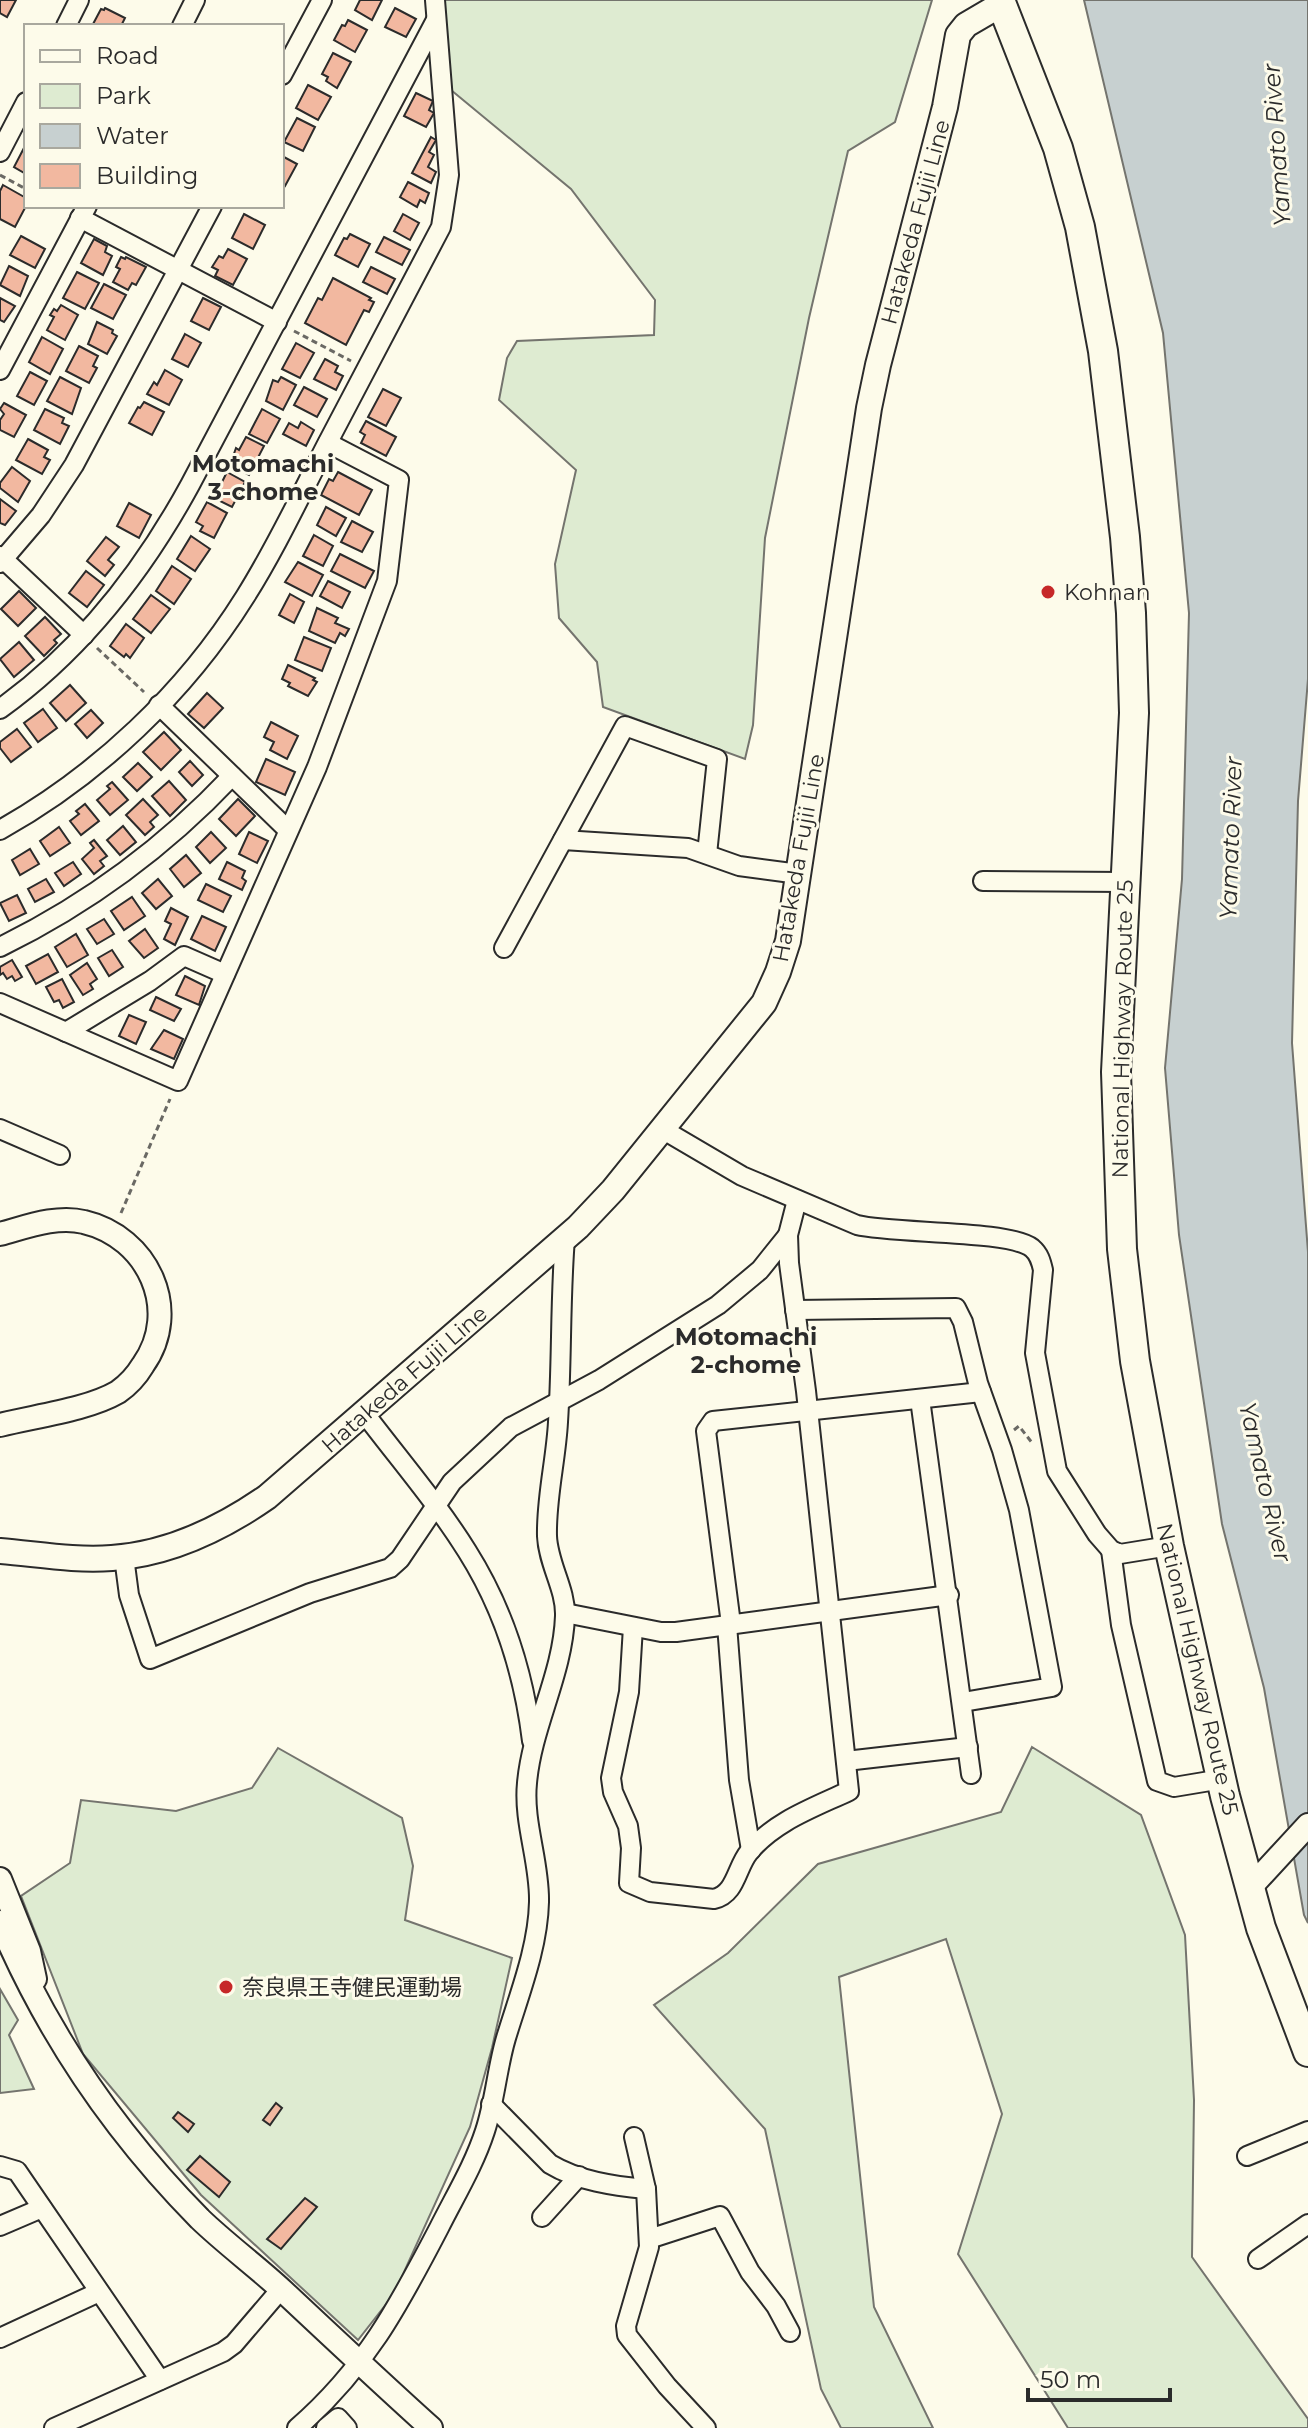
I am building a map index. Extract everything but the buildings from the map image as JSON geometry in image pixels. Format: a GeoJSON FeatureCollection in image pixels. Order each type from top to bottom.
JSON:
{"type":"FeatureCollection","features":[{"type":"Feature","properties":{"kind":"highway","name":"National Highway Route 25"},"geometry":{"type":"LineString","coordinates":[[1001,2],[1066,172],[1080,227],[1103,351],[1131,613],[1134,713],[1116,1072],[1121,1236],[1135,1361],[1169,1546],[1249,1889],[1308,2052]]}},
{"type":"Feature","properties":{"kind":"main road","name":"Hatakeda Fujii Line"},"geometry":{"type":"LineString","coordinates":[[0,1551],[95,1559],[124,1557],[196,1538],[229,1523],[284,1484],[565,1238],[613,1190],[764,1003],[788,941],[878,365],[945,107],[958,35],[966,25],[1001,2]]}},
{"type":"Feature","properties":{"kind":"street"},"geometry":{"type":"LineString","coordinates":[[67,24],[79,0]]}},
{"type":"Feature","properties":{"kind":"street"},"geometry":{"type":"LineString","coordinates":[[183,24],[195,0]]}},
{"type":"Feature","properties":{"kind":"street"},"geometry":{"type":"LineString","coordinates":[[284,71],[322,0]]}},
{"type":"Feature","properties":{"kind":"street"},"geometry":{"type":"LineString","coordinates":[[0,830],[47,801],[116,748],[195,666],[244,599],[367,369],[441,227],[449,175],[435,0]]}},
{"type":"Feature","properties":{"kind":"street"},"geometry":{"type":"LineString","coordinates":[[0,709],[48,670],[84,635],[126,588],[161,537],[436,20]]}},
{"type":"Feature","properties":{"kind":"street"},"geometry":{"type":"LineString","coordinates":[[0,152],[24,106]]}},
{"type":"Feature","properties":{"kind":"street"},"geometry":{"type":"LineString","coordinates":[[84,635],[1,559],[41,515],[74,465],[211,208]]}},
{"type":"Feature","properties":{"kind":"street"},"geometry":{"type":"LineString","coordinates":[[0,370],[84,212],[178,269],[277,322]]}},
{"type":"Feature","properties":{"kind":"street"},"geometry":{"type":"LineString","coordinates":[[0,1003],[178,1081],[317,767],[387,581],[399,480],[328,443]]}},
{"type":"Feature","properties":{"kind":"street"},"geometry":{"type":"LineString","coordinates":[[159,705],[288,830]]}},
{"type":"Feature","properties":{"kind":"street"},"geometry":{"type":"LineString","coordinates":[[504,948],[625,726],[717,759],[707,854]]}},
{"type":"Feature","properties":{"kind":"street"},"geometry":{"type":"LineString","coordinates":[[0,947],[37,929],[117,878],[179,829],[232,776]]}},
{"type":"Feature","properties":{"kind":"street"},"geometry":{"type":"LineString","coordinates":[[563,840],[688,848],[748,868],[799,874]]}},
{"type":"Feature","properties":{"kind":"street"},"geometry":{"type":"LineString","coordinates":[[983,881],[1125,882]]}},
{"type":"Feature","properties":{"kind":"street"},"geometry":{"type":"LineString","coordinates":[[66,1032],[150,981],[184,956],[225,974]]}},
{"type":"Feature","properties":{"kind":"street"},"geometry":{"type":"LineString","coordinates":[[0,1129],[60,1155]]}},
{"type":"Feature","properties":{"kind":"street"},"geometry":{"type":"LineString","coordinates":[[662,1129],[719,1165],[857,1225],[878,1230],[999,1237],[1032,1247],[1040,1258],[1043,1270],[1035,1353],[1057,1471],[1097,1534],[1111,1550],[1120,1554],[1169,1546]]}},
{"type":"Feature","properties":{"kind":"street"},"geometry":{"type":"LineString","coordinates":[[633,1627],[629,1692],[611,1778],[613,1792],[628,1826],[631,1848],[629,1883],[650,1892],[714,1899],[722,1897],[730,1889],[751,1850],[777,1826],[849,1791],[788,1235],[797,1200]]}},
{"type":"Feature","properties":{"kind":"street"},"geometry":{"type":"LineString","coordinates":[[0,1234],[72,1220],[108,1230],[142,1258],[158,1295],[161,1322],[154,1348],[146,1362],[118,1392],[84,1405],[0,1425]]}},
{"type":"Feature","properties":{"kind":"street"},"geometry":{"type":"LineString","coordinates":[[124,1557],[129,1595],[150,1659],[310,1593],[390,1568],[400,1559],[452,1482],[511,1427],[599,1380],[718,1305],[760,1270],[788,1235]]}},
{"type":"Feature","properties":{"kind":"street"},"geometry":{"type":"LineString","coordinates":[[297,2428],[334,2393],[396,2311],[474,2160],[486,2128],[503,2048],[536,1935],[539,1903],[537,1870],[526,1803],[533,1748],[545,1713],[563,1636],[565,1613],[547,1537],[559,1401],[565,1238]]}},
{"type":"Feature","properties":{"kind":"street"},"geometry":{"type":"LineString","coordinates":[[795,1310],[956,1308],[963,1322],[981,1392],[1019,1510],[1052,1687],[963,1702]]}},
{"type":"Feature","properties":{"kind":"street"},"geometry":{"type":"LineString","coordinates":[[751,1850],[739,1780],[729,1625],[706,1431],[713,1421],[981,1392]]}},
{"type":"Feature","properties":{"kind":"street"},"geometry":{"type":"LineString","coordinates":[[920,1399],[971,1774]]}},
{"type":"Feature","properties":{"kind":"street"},"geometry":{"type":"LineString","coordinates":[[365,1414],[468,1552],[503,1620],[528,1707],[533,1748]]}},
{"type":"Feature","properties":{"kind":"street"},"geometry":{"type":"LineString","coordinates":[[1111,1550],[1121,1625],[1157,1781],[1174,1787],[1222,1779]]}},
{"type":"Feature","properties":{"kind":"street"},"geometry":{"type":"LineString","coordinates":[[565,1613],[661,1632],[949,1595]]}},
{"type":"Feature","properties":{"kind":"street"},"geometry":{"type":"LineString","coordinates":[[846,1761],[968,1747]]}},
{"type":"Feature","properties":{"kind":"street"},"geometry":{"type":"LineString","coordinates":[[1249,1889],[1308,1825]]}},
{"type":"Feature","properties":{"kind":"street"},"geometry":{"type":"LineString","coordinates":[[0,1879],[29,1951],[36,2001]]}},
{"type":"Feature","properties":{"kind":"street"},"geometry":{"type":"LineString","coordinates":[[0,1922],[36,2001],[89,2085],[143,2155],[202,2221],[281,2289],[431,2428]]}},
{"type":"Feature","properties":{"kind":"street"},"geometry":{"type":"LineString","coordinates":[[0,1961],[18,1987],[36,2001]]}},
{"type":"Feature","properties":{"kind":"street"},"geometry":{"type":"LineString","coordinates":[[491,2104],[550,2164],[619,2187],[646,2189]]}},
{"type":"Feature","properties":{"kind":"street"},"geometry":{"type":"LineString","coordinates":[[1247,2156],[1308,2131]]}},
{"type":"Feature","properties":{"kind":"street"},"geometry":{"type":"LineString","coordinates":[[634,2137],[646,2189],[649,2239],[645,2264],[626,2326],[627,2335],[667,2386],[706,2428]]}},
{"type":"Feature","properties":{"kind":"street"},"geometry":{"type":"LineString","coordinates":[[0,2166],[17,2171],[160,2380]]}},
{"type":"Feature","properties":{"kind":"street"},"geometry":{"type":"LineString","coordinates":[[542,2217],[579,2176]]}},
{"type":"Feature","properties":{"kind":"street"},"geometry":{"type":"LineString","coordinates":[[0,2226],[42,2208]]}},
{"type":"Feature","properties":{"kind":"street"},"geometry":{"type":"LineString","coordinates":[[649,2239],[720,2216],[750,2272],[776,2306],[790,2332]]}},
{"type":"Feature","properties":{"kind":"street"},"geometry":{"type":"LineString","coordinates":[[1258,2259],[1308,2224]]}},
{"type":"Feature","properties":{"kind":"street"},"geometry":{"type":"LineString","coordinates":[[54,2428],[223,2352],[234,2344],[281,2289]]}},
{"type":"Feature","properties":{"kind":"street"},"geometry":{"type":"LineString","coordinates":[[0,2338],[99,2292]]}},
{"type":"Feature","properties":{"kind":"street"},"geometry":{"type":"LineString","coordinates":[[326,2428],[338,2418],[347,2428]]}},
{"type":"Feature","properties":{"kind":"path"},"geometry":{"type":"LineString","coordinates":[[0,175],[24,188]]}},
{"type":"Feature","properties":{"kind":"path"},"geometry":{"type":"LineString","coordinates":[[277,322],[367,369]]}},
{"type":"Feature","properties":{"kind":"path"},"geometry":{"type":"LineString","coordinates":[[84,635],[159,705]]}},
{"type":"Feature","properties":{"kind":"path"},"geometry":{"type":"LineString","coordinates":[[119,1216],[178,1081]]}},
{"type":"Feature","properties":{"kind":"green space"},"geometry":{"type":"Polygon","coordinates":[[[444,0],[932,0],[895,122],[848,151],[809,318],[765,538],[753,725],[745,759],[603,707],[597,662],[559,618],[555,564],[576,470],[499,400],[507,358],[517,341],[654,335],[655,300],[571,189],[451,90],[444,0]]]}},
{"type":"Feature","properties":{"kind":"green space"},"geometry":{"type":"Polygon","coordinates":[[[1032,1747],[1141,1815],[1185,1935],[1194,2100],[1192,2257],[1308,2419],[1308,2428],[1068,2428],[958,2254],[1002,2114],[946,1939],[839,1977],[874,2307],[933,2428],[841,2428],[821,2389],[765,2129],[654,2005],[728,1953],[818,1864],[1001,1812],[1032,1747]]]}},
{"type":"Feature","properties":{"kind":"green space","name":"奈良県王寺健民運動場"},"geometry":{"type":"Polygon","coordinates":[[[278,1748],[402,1818],[413,1866],[405,1920],[512,1958],[470,2127],[394,2294],[358,2340],[201,2195],[83,2054],[21,1896],[70,1863],[81,1800],[176,1811],[252,1788],[278,1748]]]}},
{"type":"Feature","properties":{"kind":"green space"},"geometry":{"type":"Polygon","coordinates":[[[0,1989],[18,2020],[9,2035],[34,2089],[0,2093],[0,1989]]]}},
{"type":"Feature","properties":{"kind":"water","name":"Yamato River"},"geometry":{"type":"Polygon","coordinates":[[[1084,0],[1308,0],[1308,679],[1298,801],[1292,1043],[1308,1252],[1308,1923],[1304,1915],[1264,1688],[1222,1524],[1179,1235],[1165,1068],[1182,879],[1189,613],[1163,333],[1084,0]]]}},
{"type":"Feature","properties":{"kind":"place","name":"Kohnan"},"geometry":{"type":"Point","coordinates":[1048,592]}},
{"type":"Feature","properties":{"kind":"place","name":"奈良県王寺健民運動場"},"geometry":{"type":"Point","coordinates":[226,1987]}},
{"type":"Feature","properties":{"kind":"district","name":"Motomachi 3-chome"},"geometry":{"type":"Point","coordinates":[263,478]}},
{"type":"Feature","properties":{"kind":"district","name":"Motomachi 2-chome"},"geometry":{"type":"Point","coordinates":[746,1351]}}]}
